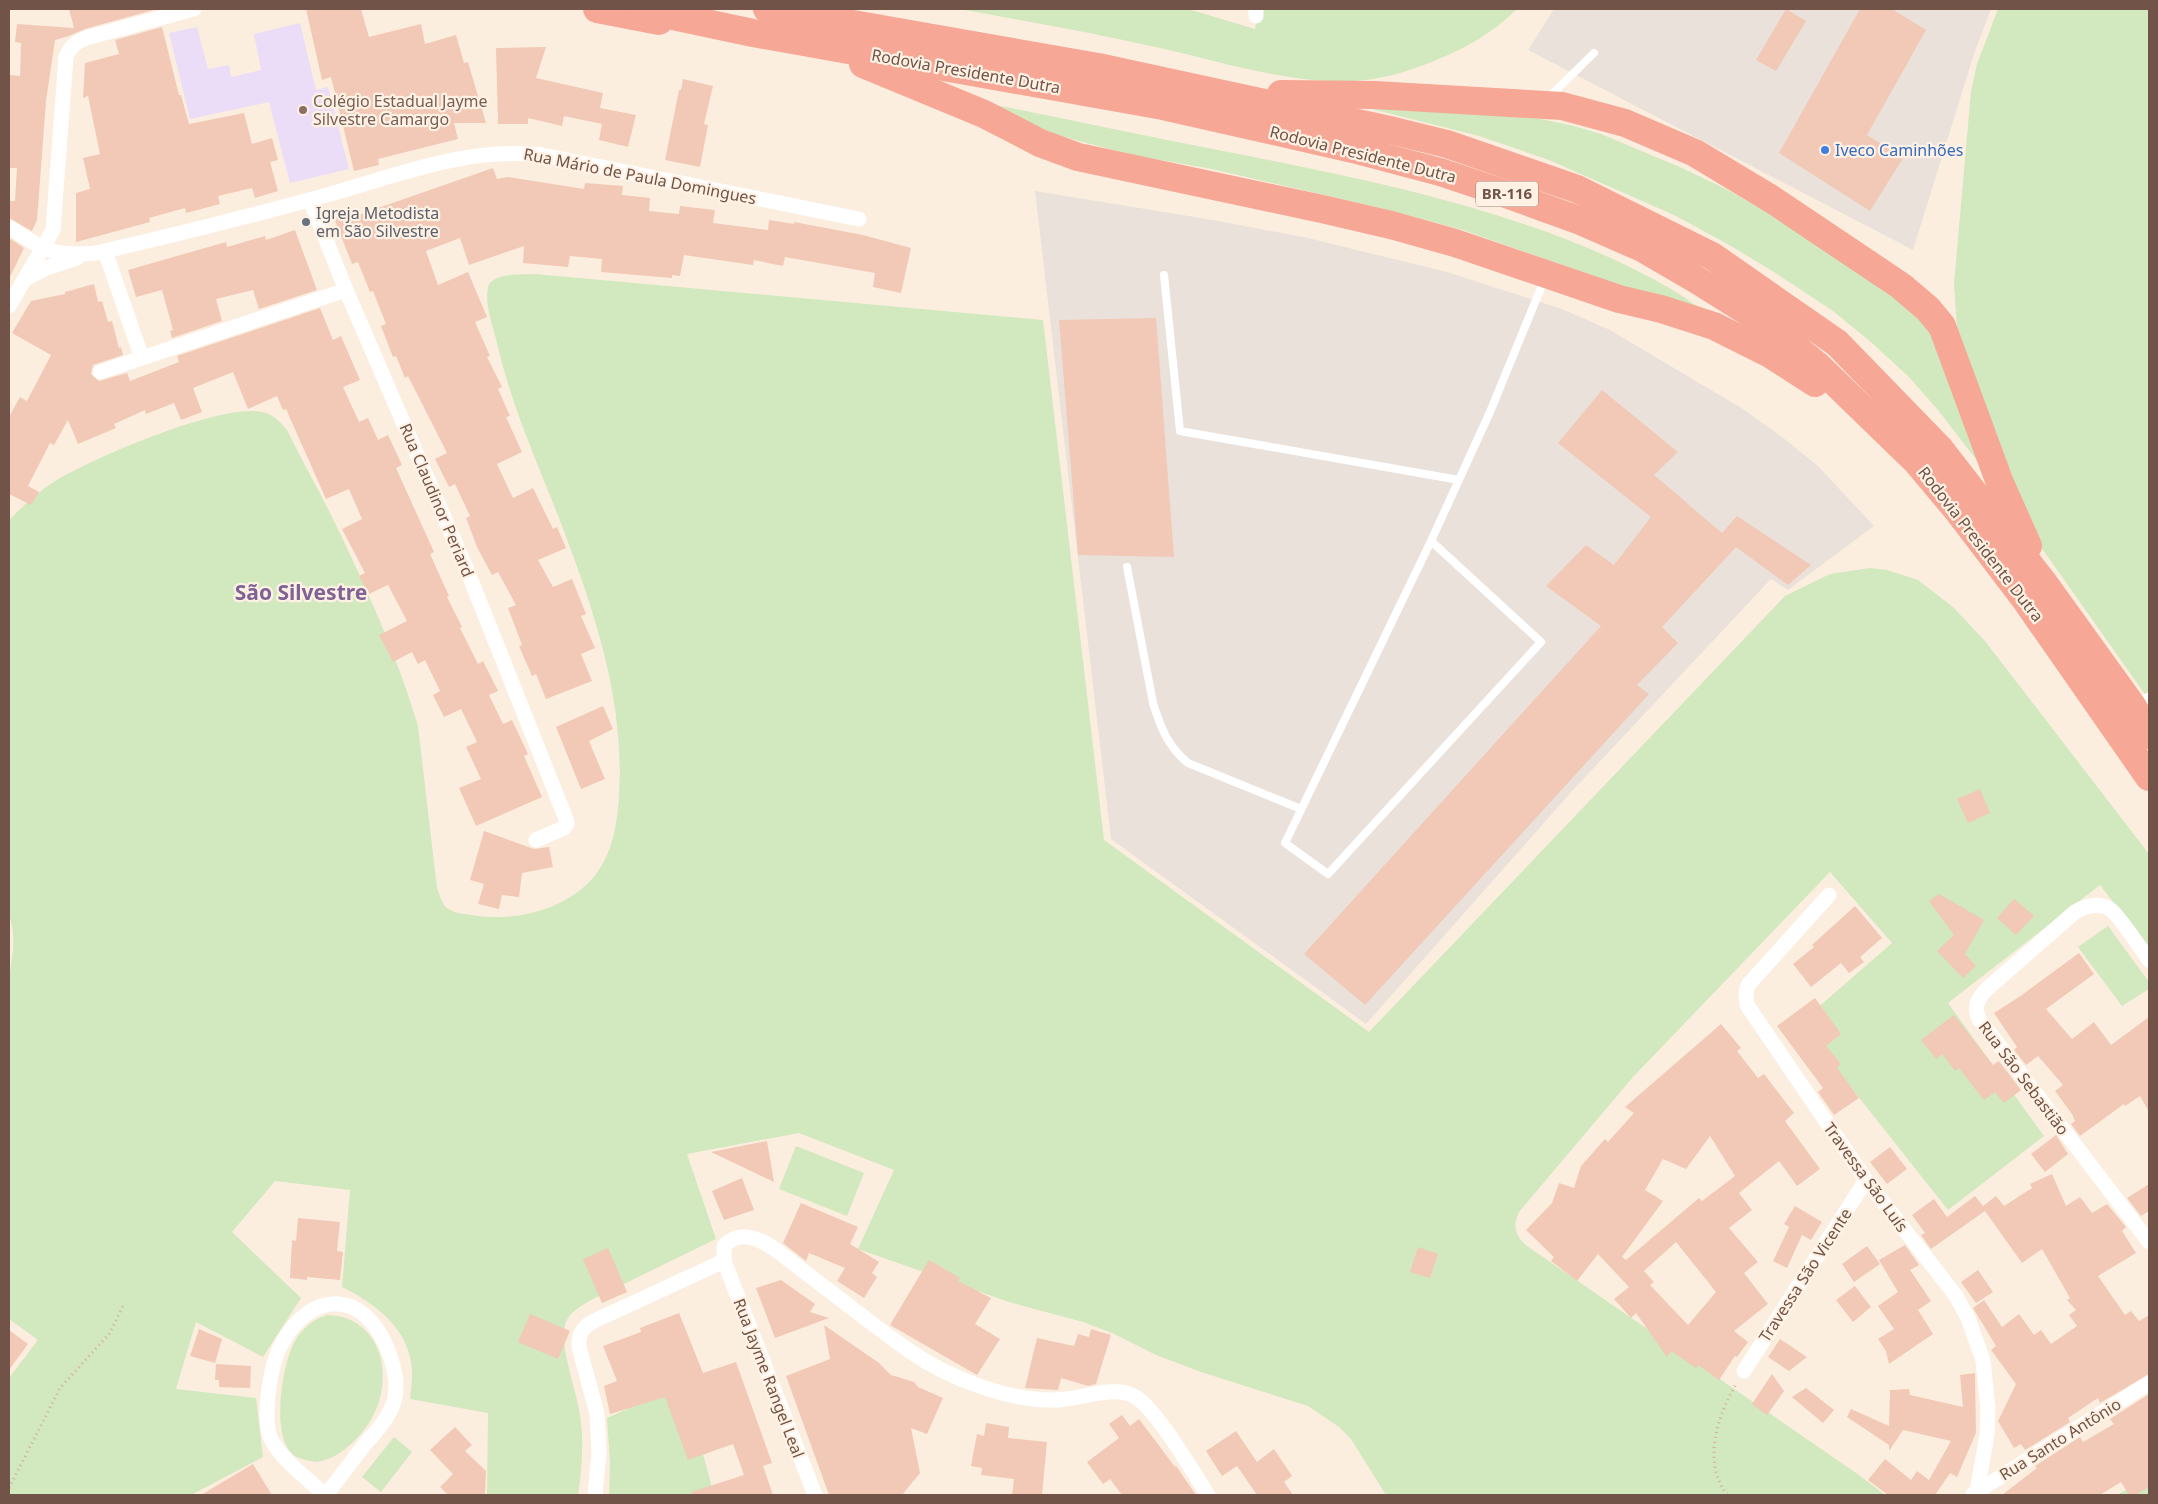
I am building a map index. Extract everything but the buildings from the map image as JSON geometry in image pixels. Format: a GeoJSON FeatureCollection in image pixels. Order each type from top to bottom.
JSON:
{"type":"FeatureCollection","features":[{"type":"Feature","properties":{"kind":"highway"},"geometry":{"type":"LineString","coordinates":[[597,9],[695,27],[753,32]]}},
{"type":"Feature","properties":{"kind":"highway","name":"Rodovia Presidente Dutra"},"geometry":{"type":"LineString","coordinates":[[640,9],[816,44],[1163,106],[1240,123],[1432,170],[1578,220],[1642,248],[1764,322],[1818,366],[1917,462],[1958,511],[2024,598],[2149,777]]}},
{"type":"Feature","properties":{"kind":"highway","name":"Rodovia Presidente Dutra"},"geometry":{"type":"LineString","coordinates":[[767,9],[1098,67],[1447,144],[1501,161],[1577,189],[1712,256],[1837,343],[1940,449],[2043,582],[2141,703],[2149,735]]}},
{"type":"Feature","properties":{"kind":"highway"},"geometry":{"type":"LineString","coordinates":[[816,44],[984,114],[1040,143],[1078,157],[1391,225],[1455,243],[1619,299],[1661,309],[1714,326],[1770,354],[1874,420]]}},
{"type":"Feature","properties":{"kind":"highway"},"geometry":{"type":"LineString","coordinates":[[1223,94],[1375,95],[1562,106],[1625,123],[1695,153],[1845,246],[1901,286],[1928,309],[1942,326],[2000,483],[2043,582]]}},
{"type":"Feature","properties":{"kind":"street"},"geometry":{"type":"LineString","coordinates":[[9,306],[53,230],[66,57],[70,47],[77,41],[194,9]]}},
{"type":"Feature","properties":{"kind":"street","name":"Rua Mário de Paula Domingues"},"geometry":{"type":"LineString","coordinates":[[43,250],[69,255],[100,252],[310,200],[431,165],[486,154],[522,152],[859,219]]}},
{"type":"Feature","properties":{"kind":"street","name":"Rua Claudinor Periard"},"geometry":{"type":"LineString","coordinates":[[310,200],[346,290],[467,570],[560,802],[567,824],[564,828],[536,840]]}},
{"type":"Feature","properties":{"kind":"street"},"geometry":{"type":"LineString","coordinates":[[9,227],[43,250]]}},
{"type":"Feature","properties":{"kind":"street"},"geometry":{"type":"LineString","coordinates":[[26,278],[46,268],[100,252],[142,358]]}},
{"type":"Feature","properties":{"kind":"street"},"geometry":{"type":"LineString","coordinates":[[100,372],[346,290]]}},
{"type":"Feature","properties":{"kind":"street","name":"Travessa São Luís"},"geometry":{"type":"LineString","coordinates":[[1829,895],[1750,983],[1746,993],[1746,1001],[1750,1012],[1866,1180],[1956,1296],[1977,1338],[1983,1360],[1988,1409],[1987,1435],[1974,1493]]}},
{"type":"Feature","properties":{"kind":"street","name":"Rua São Sebastião"},"geometry":{"type":"LineString","coordinates":[[2149,960],[2111,910],[2099,906],[2084,907],[2075,912],[1988,988],[1977,1001],[1976,1010],[1979,1019],[2149,1242]]}},
{"type":"Feature","properties":{"kind":"street","name":"Travessa São Vicente"},"geometry":{"type":"LineString","coordinates":[[1744,1371],[1866,1180]]}},
{"type":"Feature","properties":{"kind":"street"},"geometry":{"type":"LineString","coordinates":[[595,1495],[599,1452],[597,1414],[579,1347],[578,1340],[582,1330],[592,1322],[724,1261],[724,1246],[733,1239],[749,1237],[761,1242],[912,1352],[942,1370],[993,1390],[1023,1399],[1055,1400],[1123,1391],[1136,1396],[1154,1415],[1208,1495]]}},
{"type":"Feature","properties":{"kind":"street","name":"Rua Jayme Rangel Leal"},"geometry":{"type":"LineString","coordinates":[[724,1261],[815,1495]]}},
{"type":"Feature","properties":{"kind":"street"},"geometry":{"type":"LineString","coordinates":[[338,1303],[356,1307],[376,1326],[387,1349],[394,1374],[395,1397],[392,1407],[382,1424],[326,1495],[279,1451],[268,1432],[268,1404],[273,1366],[288,1334],[298,1322],[317,1308],[338,1303]]}},
{"type":"Feature","properties":{"kind":"street","name":"Rua Santo Antônio"},"geometry":{"type":"LineString","coordinates":[[1974,1493],[2149,1383]]}},
{"type":"Feature","properties":{"kind":"lane"},"geometry":{"type":"LineString","coordinates":[[1542,104],[1594,53]]}},
{"type":"Feature","properties":{"kind":"lane"},"geometry":{"type":"LineString","coordinates":[[1431,541],[1541,642],[1328,874],[1285,843],[1431,541],[1490,412],[1547,274]]}},
{"type":"Feature","properties":{"kind":"lane"},"geometry":{"type":"LineString","coordinates":[[1164,275],[1180,431],[1459,480]]}},
{"type":"Feature","properties":{"kind":"lane"},"geometry":{"type":"LineString","coordinates":[[1128,567],[1154,702],[1160,724],[1174,749],[1188,763],[1301,809]]}},
{"type":"Feature","properties":{"kind":"path"},"geometry":{"type":"LineString","coordinates":[[9,1488],[60,1388],[110,1333],[124,1304]]}},
{"type":"Feature","properties":{"kind":"path"},"geometry":{"type":"LineString","coordinates":[[1727,1495],[1715,1472],[1712,1452],[1729,1396],[1744,1371]]}},
{"type":"Feature","properties":{"kind":"shaded area"},"geometry":{"type":"Polygon","coordinates":[[[1554,9],[1991,9],[1974,54],[1913,250],[1528,50],[1554,9]]]}},
{"type":"Feature","properties":{"kind":"shaded area","name":"Colégio Estadual Jayme Silvestre Camargo"},"geometry":{"type":"Polygon","coordinates":[[[300,23],[316,90],[328,87],[349,169],[290,183],[269,102],[190,119],[169,33],[197,27],[208,69],[229,65],[231,77],[261,70],[254,34],[300,23]]]}},
{"type":"Feature","properties":{"kind":"shaded area"},"geometry":{"type":"Polygon","coordinates":[[[1035,191],[1213,220],[1308,238],[1447,272],[1562,309],[1610,330],[1743,409],[1818,466],[1874,526],[1788,590],[1771,579],[1573,790],[1366,1024],[1111,839],[1035,191]]]}},
{"type":"Feature","properties":{"kind":"green space"},"geometry":{"type":"Polygon","coordinates":[[[959,9],[1188,9],[1255,29],[1259,9],[1517,9],[1479,39],[1424,65],[1374,79],[1329,81],[1280,76],[1110,37],[959,9]]]}},
{"type":"Feature","properties":{"kind":"green space"},"geometry":{"type":"Polygon","coordinates":[[[1998,9],[2149,9],[2149,700],[2036,540],[1957,328],[1954,284],[1971,91],[1977,64],[1998,9]]]}},
{"type":"Feature","properties":{"kind":"green space"},"geometry":{"type":"Polygon","coordinates":[[[975,101],[1337,174],[1453,202],[1566,239],[1620,262],[1676,292],[1713,318],[1463,230],[1380,208],[1212,169],[1132,155],[1060,136],[975,101]]]}},
{"type":"Feature","properties":{"kind":"green space"},"geometry":{"type":"Polygon","coordinates":[[[1360,106],[1522,115],[1574,126],[1601,134],[1682,168],[1726,189],[1763,210],[1830,251],[1929,326],[1985,471],[1938,410],[1909,377],[1872,343],[1833,311],[1731,246],[1674,215],[1549,160],[1479,136],[1360,106]]]}},
{"type":"Feature","properties":{"kind":"green space"},"geometry":{"type":"Polygon","coordinates":[[[535,274],[1043,320],[1104,840],[1369,1032],[1785,596],[1830,574],[1870,568],[1887,570],[1918,580],[1953,607],[1985,641],[2149,854],[2149,949],[2100,885],[1948,1003],[2044,1136],[1948,1210],[1800,1023],[1892,943],[1830,872],[1633,1077],[1519,1212],[1516,1222],[1516,1231],[1520,1239],[1527,1246],[1859,1475],[1885,1495],[1386,1495],[1351,1439],[1339,1427],[1308,1406],[1201,1372],[1156,1355],[1112,1333],[1083,1322],[1009,1302],[858,1249],[894,1170],[799,1133],[687,1154],[716,1239],[589,1301],[569,1317],[565,1325],[564,1344],[580,1415],[582,1435],[578,1495],[487,1495],[488,1413],[410,1399],[412,1372],[410,1357],[398,1331],[379,1310],[342,1287],[350,1190],[275,1181],[232,1232],[301,1298],[263,1357],[196,1322],[176,1389],[256,1398],[263,1457],[191,1495],[9,1495],[9,1378],[38,1340],[9,1319],[9,979],[13,931],[9,915],[9,520],[31,499],[55,481],[128,446],[192,423],[222,415],[248,411],[266,413],[275,418],[287,430],[328,509],[369,596],[401,673],[418,726],[437,888],[443,902],[448,909],[486,917],[528,914],[555,905],[567,899],[590,882],[605,860],[614,835],[616,822],[620,759],[612,688],[595,619],[572,551],[509,388],[488,306],[487,291],[489,284],[493,280],[510,275],[535,274]]]}},
{"type":"Feature","properties":{"kind":"green space"},"geometry":{"type":"Polygon","coordinates":[[[2108,926],[2149,982],[2149,989],[2122,1006],[2078,947],[2108,926]]]}},
{"type":"Feature","properties":{"kind":"green space"},"geometry":{"type":"Polygon","coordinates":[[[796,1146],[864,1173],[847,1216],[779,1189],[796,1146]]]}},
{"type":"Feature","properties":{"kind":"green space"},"geometry":{"type":"Polygon","coordinates":[[[327,1315],[345,1318],[359,1325],[370,1336],[378,1350],[382,1365],[383,1381],[380,1398],[374,1414],[365,1429],[337,1455],[318,1462],[299,1458],[289,1450],[283,1438],[280,1403],[286,1367],[295,1341],[308,1325],[327,1315]]]}},
{"type":"Feature","properties":{"kind":"green space"},"geometry":{"type":"Polygon","coordinates":[[[684,1383],[714,1495],[609,1495],[610,1463],[607,1418],[684,1383]]]}},
{"type":"Feature","properties":{"kind":"green space"},"geometry":{"type":"Polygon","coordinates":[[[394,1437],[412,1452],[381,1492],[362,1477],[394,1437]]]}},
{"type":"Feature","properties":{"kind":"green space"},"geometry":{"type":"Polygon","coordinates":[[[2149,1477],[2149,1495],[2117,1495],[2149,1477]]]}},
{"type":"Feature","properties":{"kind":"place","name":"Colégio Estadual Jayme Silvestre Camargo"},"geometry":{"type":"Point","coordinates":[303,110]}},
{"type":"Feature","properties":{"kind":"place","name":"Iveco Caminhões"},"geometry":{"type":"Point","coordinates":[1825,150]}},
{"type":"Feature","properties":{"kind":"place","name":"Igreja Metodista em São Silvestre"},"geometry":{"type":"Point","coordinates":[306,222]}},
{"type":"Feature","properties":{"kind":"district","name":"São Silvestre"},"geometry":{"type":"Point","coordinates":[301,593]}}]}
